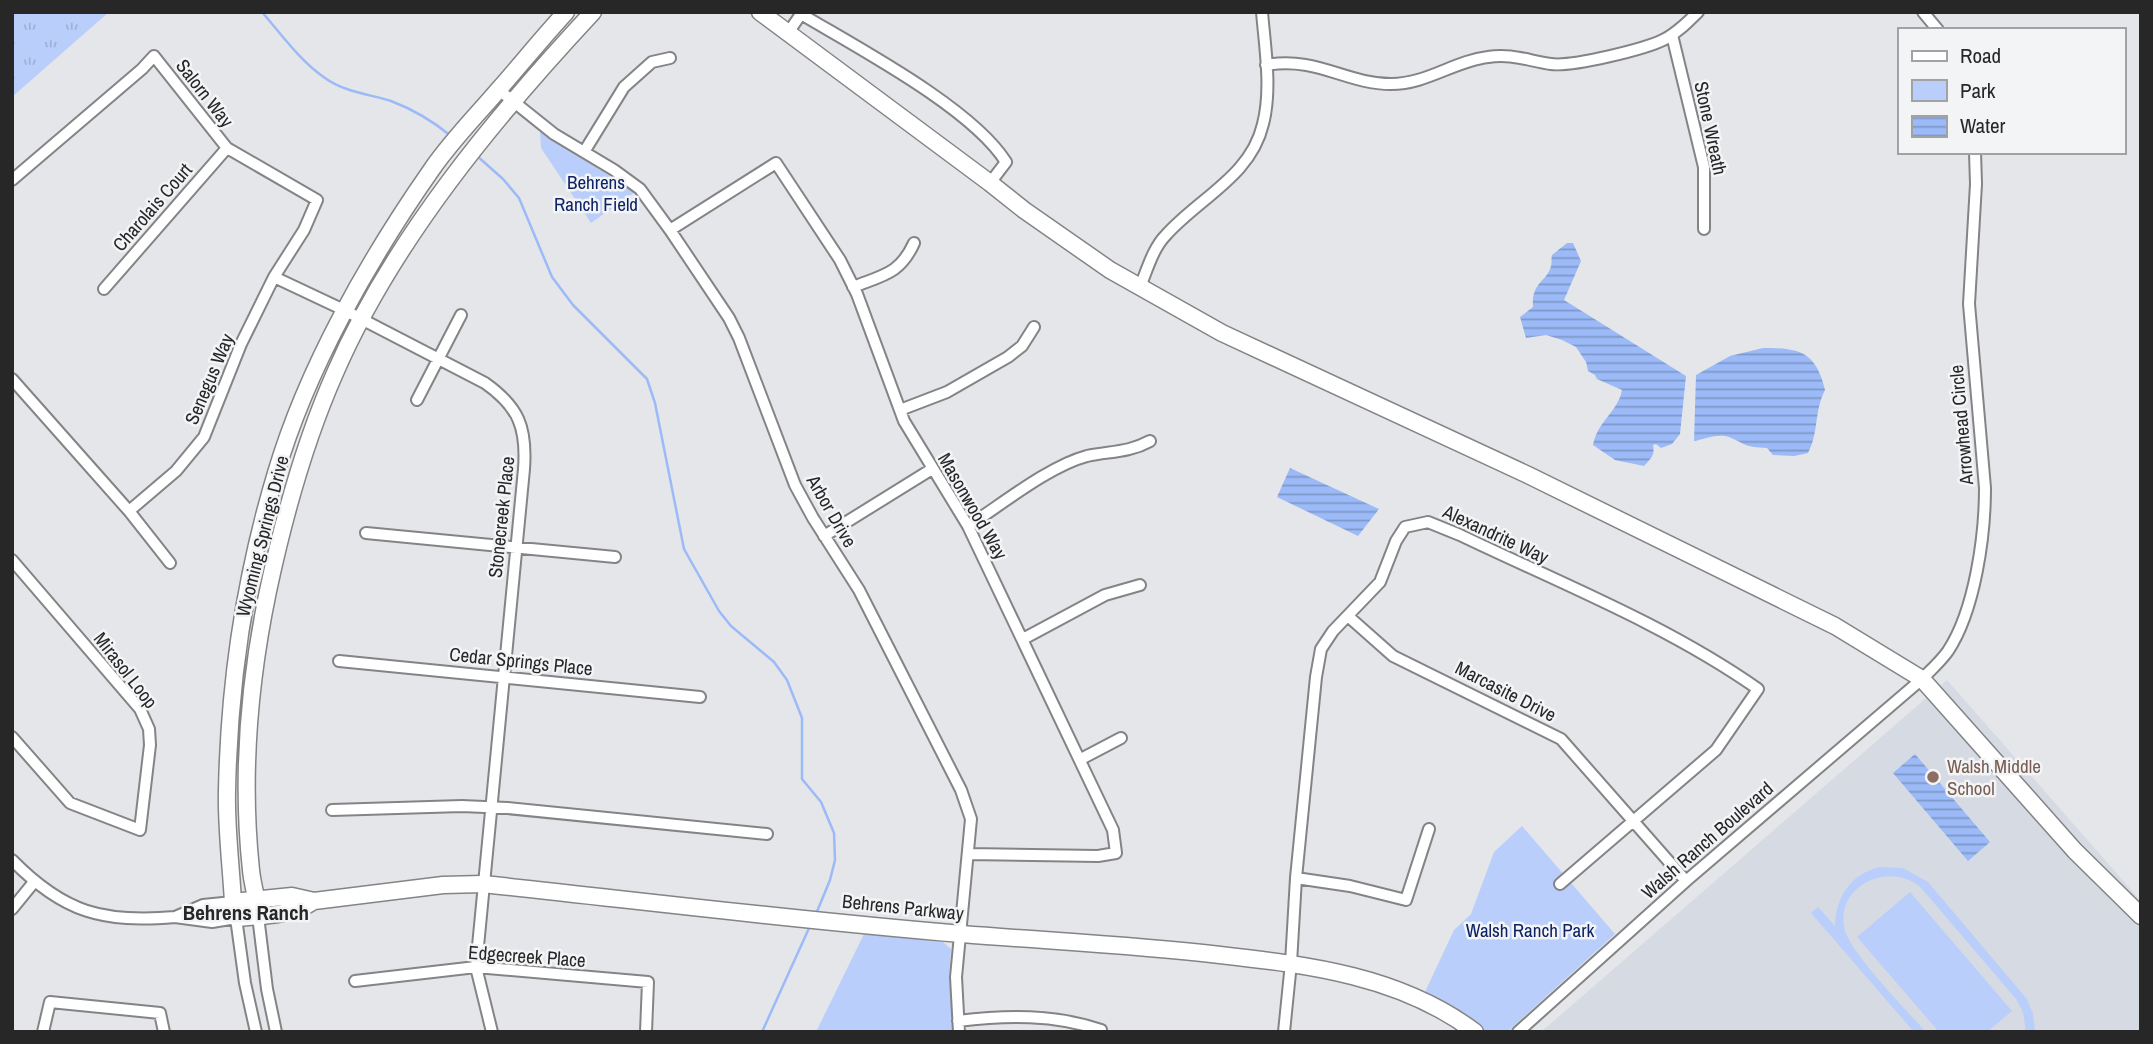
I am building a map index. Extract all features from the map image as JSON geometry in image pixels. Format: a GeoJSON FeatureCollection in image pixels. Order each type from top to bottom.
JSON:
{"type":"FeatureCollection","features":[{"type":"Feature","properties":{"kind":"street","name":"Wyoming Springs Drive"},"geometry":{"type":"LineString","coordinates":[[256,1032],[245,983],[233,902],[227,792],[236,665],[246,598],[276,472],[298,411],[344,310],[384,240],[433,167],[566,12]]}},
{"type":"Feature","properties":{"kind":"street","name":"Wyoming Springs Drive"},"geometry":{"type":"LineString","coordinates":[[276,1032],[267,989],[257,899],[251,872],[248,812],[251,703],[256,657],[290,496],[312,429],[335,372],[361,319],[430,206],[492,128],[593,12]]}},
{"type":"Feature","properties":{"kind":"street"},"geometry":{"type":"LineString","coordinates":[[760,12],[1024,210],[1110,270],[1223,333],[1517,470],[1810,613],[1904,666],[1922,679],[2075,851],[2141,916]]}},
{"type":"Feature","properties":{"kind":"street"},"geometry":{"type":"LineString","coordinates":[[1140,287],[1165,235],[1228,180],[1251,151],[1263,124],[1266,65],[1262,12]]}},
{"type":"Feature","properties":{"kind":"street"},"geometry":{"type":"LineString","coordinates":[[1266,65],[1304,63],[1382,83],[1408,83],[1486,57],[1510,55],[1552,64],[1570,64],[1643,48],[1672,35],[1698,12]]}},
{"type":"Feature","properties":{"kind":"street"},"geometry":{"type":"LineString","coordinates":[[1923,12],[1936,28]]}},
{"type":"Feature","properties":{"kind":"street"},"geometry":{"type":"LineString","coordinates":[[788,33],[802,14],[878,60],[954,111],[998,149],[1006,162],[990,183]]}},
{"type":"Feature","properties":{"kind":"street","name":"Stone Wreath"},"geometry":{"type":"LineString","coordinates":[[1672,35],[1704,167],[1703,229]]}},
{"type":"Feature","properties":{"kind":"street","name":"Salorn Way"},"geometry":{"type":"LineString","coordinates":[[12,180],[154,56],[227,148],[317,200],[304,230],[274,277]]}},
{"type":"Feature","properties":{"kind":"street"},"geometry":{"type":"LineString","coordinates":[[584,152],[624,87],[652,62],[670,58]]}},
{"type":"Feature","properties":{"kind":"street","name":"Arbor Drive"},"geometry":{"type":"LineString","coordinates":[[499,90],[554,134],[640,189],[729,318],[795,485],[859,590],[961,790],[971,819],[956,977],[958,1027]]}},
{"type":"Feature","properties":{"kind":"street","name":"Charolais Court"},"geometry":{"type":"LineString","coordinates":[[104,289],[227,148]]}},
{"type":"Feature","properties":{"kind":"street","name":"Arrowhead Circle"},"geometry":{"type":"LineString","coordinates":[[1922,679],[1947,653],[1964,617],[1981,548],[1985,514],[1969,304],[1976,154]]}},
{"type":"Feature","properties":{"kind":"street","name":"Masonwood Way"},"geometry":{"type":"LineString","coordinates":[[670,230],[776,163],[840,260],[911,436],[968,526],[1081,759],[1113,830],[1116,853],[1097,856],[968,853]]}},
{"type":"Feature","properties":{"kind":"street"},"geometry":{"type":"LineString","coordinates":[[853,288],[895,270],[902,264],[914,243]]}},
{"type":"Feature","properties":{"kind":"street"},"geometry":{"type":"LineString","coordinates":[[274,277],[361,319]]}},
{"type":"Feature","properties":{"kind":"street","name":"Senegus Way"},"geometry":{"type":"LineString","coordinates":[[129,511],[176,471],[204,436],[241,344],[274,277]]}},
{"type":"Feature","properties":{"kind":"street"},"geometry":{"type":"LineString","coordinates":[[417,400],[461,314]]}},
{"type":"Feature","properties":{"kind":"street","name":"Stonecreek Place"},"geometry":{"type":"LineString","coordinates":[[361,319],[485,383],[512,407],[522,426],[526,448],[476,967],[492,1032]]}},
{"type":"Feature","properties":{"kind":"street"},"geometry":{"type":"LineString","coordinates":[[900,410],[947,392],[1008,357],[1022,346],[1034,327]]}},
{"type":"Feature","properties":{"kind":"street"},"geometry":{"type":"LineString","coordinates":[[12,379],[129,511],[170,562]]}},
{"type":"Feature","properties":{"kind":"street"},"geometry":{"type":"LineString","coordinates":[[968,526],[1066,465],[1087,456],[1134,450],[1150,441]]}},
{"type":"Feature","properties":{"kind":"street"},"geometry":{"type":"LineString","coordinates":[[824,536],[932,469]]}},
{"type":"Feature","properties":{"kind":"street","name":"Alexandrite Way"},"geometry":{"type":"LineString","coordinates":[[1284,1032],[1296,878],[1321,649],[1333,631],[1380,582],[1396,541],[1405,527],[1428,522],[1662,631],[1731,670],[1758,689],[1716,750],[1560,884]]}},
{"type":"Feature","properties":{"kind":"street"},"geometry":{"type":"LineString","coordinates":[[366,533],[615,557]]}},
{"type":"Feature","properties":{"kind":"street","name":"Mirasol Loop"},"geometry":{"type":"LineString","coordinates":[[12,560],[140,709],[149,729],[150,745],[140,830],[70,803],[12,737]]}},
{"type":"Feature","properties":{"kind":"street"},"geometry":{"type":"LineString","coordinates":[[1023,639],[1105,595],[1140,585]]}},
{"type":"Feature","properties":{"kind":"street","name":"Marcasite Drive"},"geometry":{"type":"LineString","coordinates":[[1349,617],[1393,656],[1562,739],[1686,881]]}},
{"type":"Feature","properties":{"kind":"street","name":"Cedar Springs Place"},"geometry":{"type":"LineString","coordinates":[[339,660],[700,697]]}},
{"type":"Feature","properties":{"kind":"street","name":"Walsh Ranch Boulevard"},"geometry":{"type":"LineString","coordinates":[[1518,1032],[1686,881],[1922,679]]}},
{"type":"Feature","properties":{"kind":"street"},"geometry":{"type":"LineString","coordinates":[[1081,759],[1121,738]]}},
{"type":"Feature","properties":{"kind":"street"},"geometry":{"type":"LineString","coordinates":[[332,810],[490,807],[767,834]]}},
{"type":"Feature","properties":{"kind":"street"},"geometry":{"type":"LineString","coordinates":[[1296,878],[1350,886],[1406,900],[1429,829]]}},
{"type":"Feature","properties":{"kind":"street","name":"Behrens Parkway"},"geometry":{"type":"LineString","coordinates":[[12,860],[34,882],[77,909],[127,920],[175,917],[212,922],[298,910],[314,901]]}},
{"type":"Feature","properties":{"kind":"street"},"geometry":{"type":"LineString","coordinates":[[12,909],[34,882]]}},
{"type":"Feature","properties":{"kind":"street","name":"Behrens Parkway"},"geometry":{"type":"LineString","coordinates":[[175,917],[203,905],[257,899],[292,896],[314,901],[443,885],[483,884],[960,934],[1170,949],[1291,963],[1358,976],[1416,997],[1475,1032]]}},
{"type":"Feature","properties":{"kind":"street","name":"Edgecreek Place"},"geometry":{"type":"LineString","coordinates":[[355,981],[476,967],[648,982],[646,1032]]}},
{"type":"Feature","properties":{"kind":"street"},"geometry":{"type":"LineString","coordinates":[[43,1032],[50,1002],[159,1013],[164,1032]]}},
{"type":"Feature","properties":{"kind":"street"},"geometry":{"type":"LineString","coordinates":[[958,1027],[1000,1016],[1073,1020],[1101,1032]]}},
{"type":"Feature","properties":{"kind":"shaded area","name":"Walsh Middle School"},"geometry":{"type":"Polygon","coordinates":[[[1947,680],[2141,901],[2141,1032],[1541,1032],[1947,680]]]}},
{"type":"Feature","properties":{"kind":"green space"},"geometry":{"type":"Polygon","coordinates":[[[12,12],[109,12],[12,97],[12,12]]]}},
{"type":"Feature","properties":{"kind":"green space","name":"Behrens Ranch Field"},"geometry":{"type":"Polygon","coordinates":[[[540,132],[635,192],[591,223],[541,148],[540,132]]]}},
{"type":"Feature","properties":{"kind":"green space","name":"Walsh Ranch Park"},"geometry":{"type":"Polygon","coordinates":[[[1522,826],[1615,934],[1507,1032],[1487,1032],[1424,994],[1454,930],[1471,914],[1494,852],[1522,826]]]}},
{"type":"Feature","properties":{"kind":"green space"},"geometry":{"type":"Polygon","coordinates":[[[1880,867],[1903,868],[1928,882],[2027,999],[2033,1014],[2035,1032],[2026,1032],[2023,1012],[2016,999],[1922,889],[1909,880],[1881,877],[1856,890],[1848,901],[1844,915],[1845,931],[1869,968],[1926,1032],[1914,1032],[1811,913],[1818,907],[1835,926],[1838,905],[1847,888],[1861,875],[1880,867]]]}},
{"type":"Feature","properties":{"kind":"green space"},"geometry":{"type":"Polygon","coordinates":[[[1910,892],[2012,1011],[1987,1032],[1939,1032],[1857,937],[1910,892]]]}},
{"type":"Feature","properties":{"kind":"green space"},"geometry":{"type":"Polygon","coordinates":[[[864,934],[943,942],[951,949],[949,977],[953,1032],[816,1032],[864,934]]]}},
{"type":"Feature","properties":{"kind":"water"},"geometry":{"type":"Polygon","coordinates":[[[1567,243],[1573,243],[1581,261],[1564,300],[1686,376],[1680,434],[1672,444],[1661,448],[1653,445],[1653,454],[1644,466],[1615,460],[1593,445],[1599,429],[1620,398],[1622,390],[1597,379],[1588,371],[1586,362],[1576,347],[1546,335],[1526,338],[1520,317],[1533,307],[1534,292],[1549,271],[1552,255],[1567,243]]]}},
{"type":"Feature","properties":{"kind":"water"},"geometry":{"type":"Polygon","coordinates":[[[1763,348],[1797,351],[1817,367],[1825,390],[1808,453],[1794,456],[1773,455],[1767,448],[1750,446],[1725,436],[1694,441],[1696,375],[1730,356],[1763,348]]]}},
{"type":"Feature","properties":{"kind":"water"},"geometry":{"type":"Polygon","coordinates":[[[1290,468],[1379,509],[1358,536],[1277,497],[1290,468]]]}},
{"type":"Feature","properties":{"kind":"water"},"geometry":{"type":"Polygon","coordinates":[[[1915,754],[1990,842],[1968,861],[1893,773],[1915,754]]]}},
{"type":"Feature","properties":{"kind":"waterway"},"geometry":{"type":"LineString","coordinates":[[262,12],[300,56],[332,83],[407,108],[451,136]]}},
{"type":"Feature","properties":{"kind":"waterway"},"geometry":{"type":"LineString","coordinates":[[476,155],[503,179],[519,198],[552,277],[573,305],[647,379],[655,403],[684,549],[719,611],[731,626],[774,662],[787,680],[802,718],[802,779],[821,802],[834,833],[835,860],[816,914]]}},
{"type":"Feature","properties":{"kind":"waterway"},"geometry":{"type":"LineString","coordinates":[[762,1032],[810,926]]}},
{"type":"Feature","properties":{"kind":"place","name":"Walsh Middle School"},"geometry":{"type":"Point","coordinates":[1933,777]}},
{"type":"Feature","properties":{"kind":"district","name":"Behrens Ranch"},"geometry":{"type":"Point","coordinates":[246,912]}}]}
